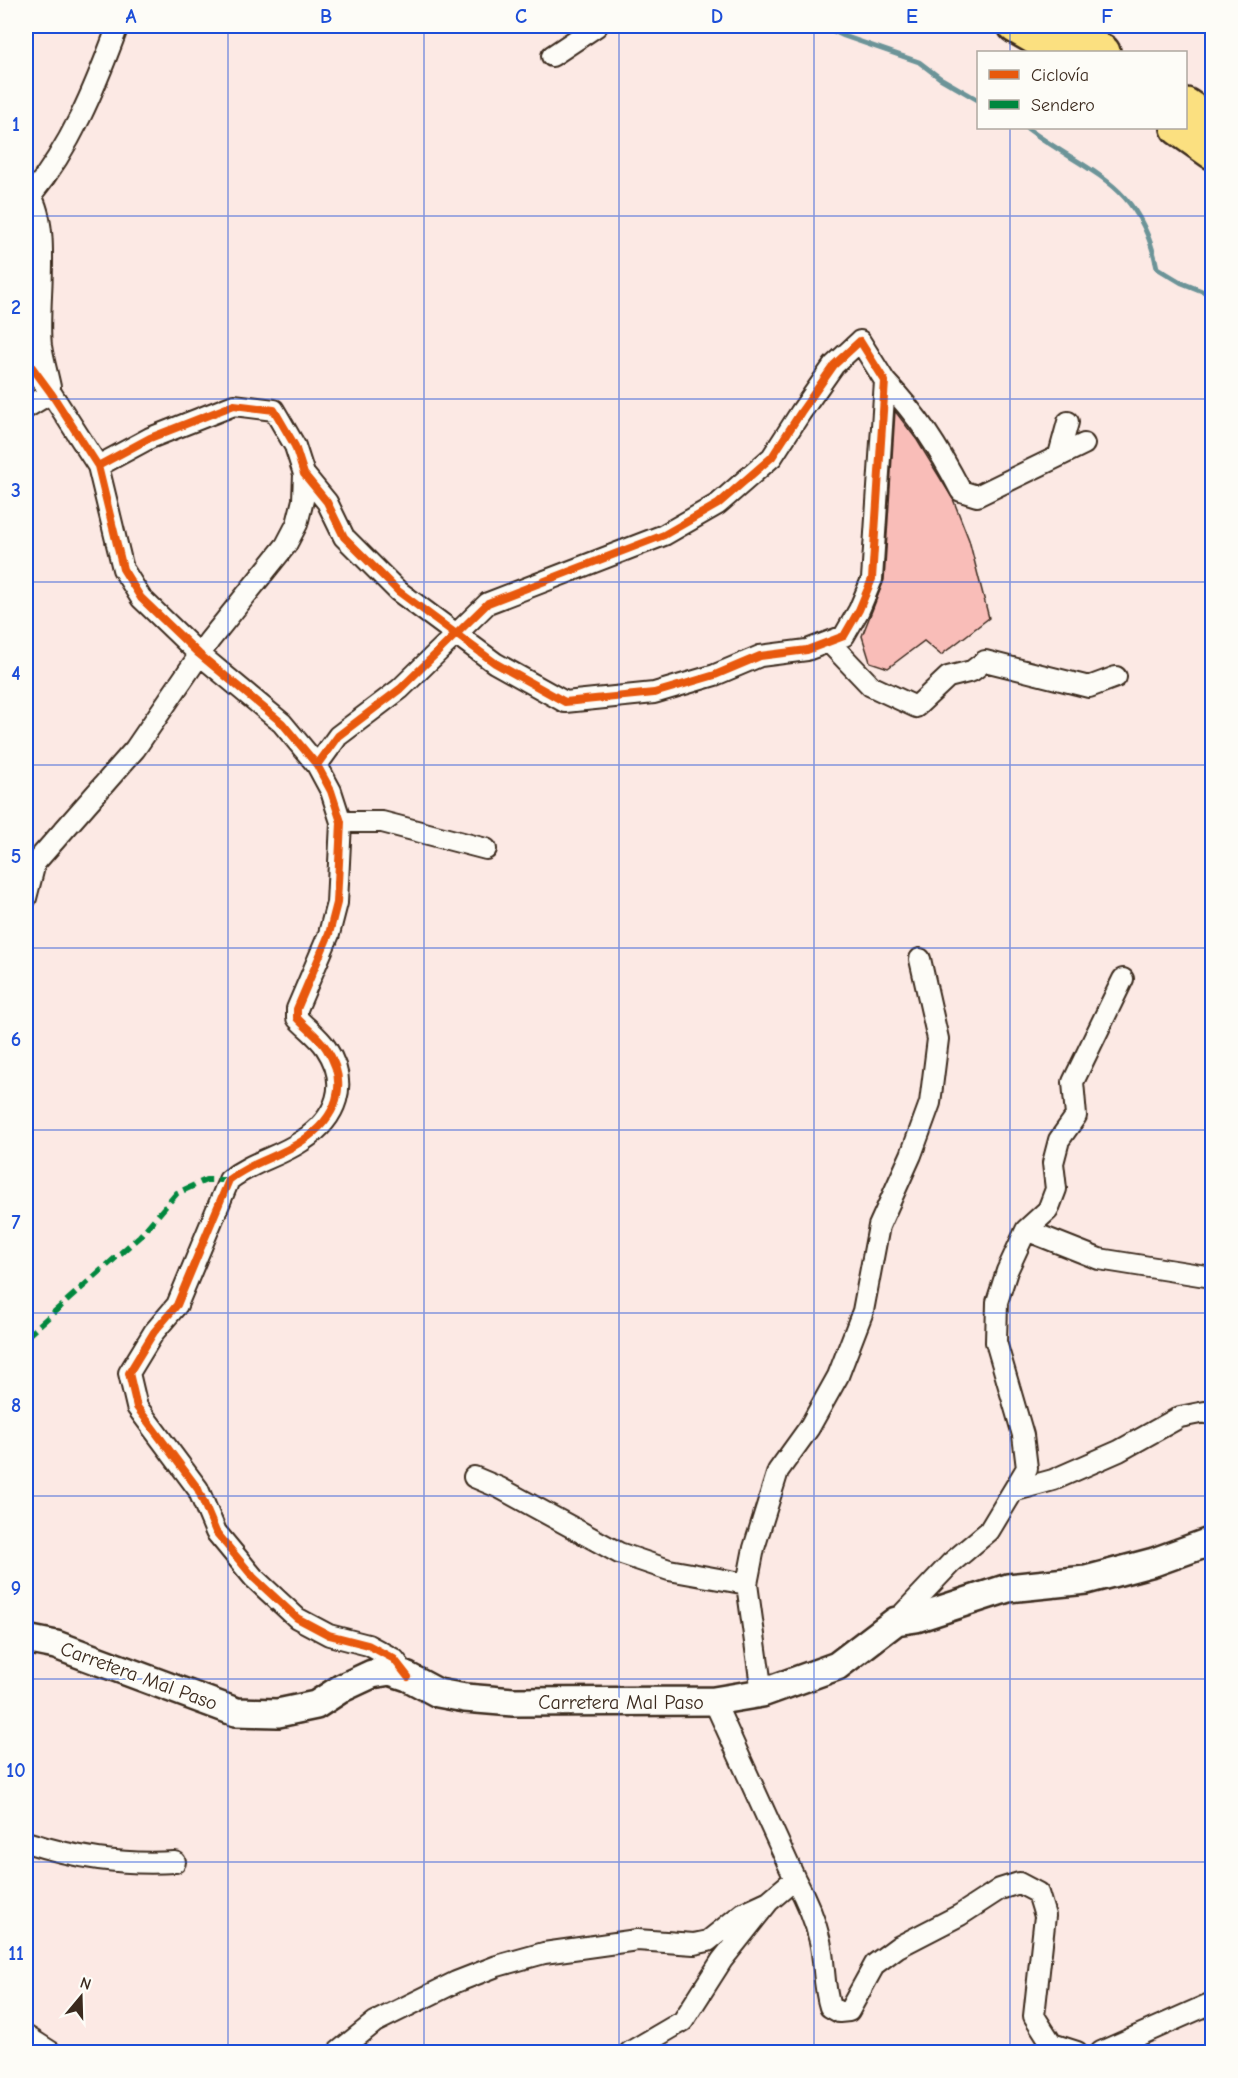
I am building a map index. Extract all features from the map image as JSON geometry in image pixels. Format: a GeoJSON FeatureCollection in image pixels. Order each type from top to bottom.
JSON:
{"type":"FeatureCollection","features":[{"type":"Feature","properties":{"kind":"highway"},"geometry":{"type":"LineString","coordinates":[[1015,26],[1058,51]]}},
{"type":"Feature","properties":{"kind":"highway"},"geometry":{"type":"LineString","coordinates":[[1058,26],[1101,51]]}},
{"type":"Feature","properties":{"kind":"highway"},"geometry":{"type":"LineString","coordinates":[[1187,106],[1212,123]]}},
{"type":"Feature","properties":{"kind":"highway"},"geometry":{"type":"LineString","coordinates":[[1179,129],[1212,152]]}},
{"type":"Feature","properties":{"kind":"street"},"geometry":{"type":"LineString","coordinates":[[552,56],[597,26]]}},
{"type":"Feature","properties":{"kind":"street"},"geometry":{"type":"LineString","coordinates":[[51,393],[41,345],[40,283],[43,234],[28,192],[53,168],[88,105],[116,31]]}},
{"type":"Feature","properties":{"kind":"street"},"geometry":{"type":"LineString","coordinates":[[317,765],[338,736],[400,689],[458,635],[488,603],[664,535],[718,504],[772,458],[834,365],[860,341],[885,381],[915,413],[937,445],[961,491],[968,495],[976,496],[1059,454],[1084,444]]}},
{"type":"Feature","properties":{"kind":"street"},"geometry":{"type":"LineString","coordinates":[[26,359],[98,466],[123,569],[141,598],[199,654],[282,723],[317,765],[331,791],[341,822],[337,903],[329,934],[297,1009],[297,1018],[325,1046],[338,1068],[340,1088],[334,1111],[303,1141],[241,1171],[229,1180],[177,1305],[154,1332],[129,1372],[137,1407],[198,1489],[216,1532],[254,1578],[297,1618],[329,1635],[368,1644],[394,1659],[408,1677]]}},
{"type":"Feature","properties":{"kind":"street"},"geometry":{"type":"LineString","coordinates":[[304,474],[327,502],[344,537],[398,591],[495,663],[565,702],[654,693],[715,675],[760,656],[807,650],[844,636],[859,610],[872,579],[885,381]]}},
{"type":"Feature","properties":{"kind":"street"},"geometry":{"type":"LineString","coordinates":[[26,408],[51,393]]}},
{"type":"Feature","properties":{"kind":"street"},"geometry":{"type":"LineString","coordinates":[[26,898],[35,863],[135,749],[199,654],[285,546],[297,524],[303,500],[304,474],[295,446],[274,410],[234,405],[150,438],[98,466]]}},
{"type":"Feature","properties":{"kind":"street"},"geometry":{"type":"LineString","coordinates":[[1059,454],[1068,422]]}},
{"type":"Feature","properties":{"kind":"street"},"geometry":{"type":"LineString","coordinates":[[829,642],[871,686],[916,707],[948,677],[972,671],[985,661],[1089,687],[1116,676]]}},
{"type":"Feature","properties":{"kind":"street"},"geometry":{"type":"LineString","coordinates":[[341,822],[382,822],[486,849]]}},
{"type":"Feature","properties":{"kind":"street"},"geometry":{"type":"LineString","coordinates":[[762,1693],[747,1584],[754,1548],[778,1471],[809,1428],[838,1376],[858,1322],[879,1226],[911,1155],[930,1102],[938,1039],[920,959]]}},
{"type":"Feature","properties":{"kind":"street"},"geometry":{"type":"LineString","coordinates":[[896,1621],[951,1563],[989,1531],[1027,1468],[1023,1435],[996,1342],[997,1302],[1006,1271],[1026,1230],[1048,1210],[1052,1200],[1056,1189],[1053,1163],[1059,1140],[1076,1116],[1073,1082],[1123,979]]}},
{"type":"Feature","properties":{"kind":"street"},"geometry":{"type":"LineString","coordinates":[[1026,1230],[1099,1259],[1212,1277]]}},
{"type":"Feature","properties":{"kind":"street"},"geometry":{"type":"LineString","coordinates":[[1012,1491],[1053,1480],[1119,1451],[1180,1417],[1205,1412],[1212,1415]]}},
{"type":"Feature","properties":{"kind":"street"},"geometry":{"type":"LineString","coordinates":[[474,1477],[500,1488],[619,1553],[669,1570],[747,1584]]}},
{"type":"Feature","properties":{"kind":"street","name":"Carretera Mal Paso"},"geometry":{"type":"LineString","coordinates":[[26,1638],[57,1645],[236,1712],[278,1713],[316,1705],[342,1688],[372,1674],[390,1671],[408,1677],[438,1693],[494,1701],[714,1701],[762,1693],[837,1666],[896,1621],[916,1618],[1008,1588],[1086,1580],[1154,1563],[1212,1541]]}},
{"type":"Feature","properties":{"kind":"street"},"geometry":{"type":"LineString","coordinates":[[714,1701],[795,1879],[808,1902],[821,1942],[824,1989],[830,2007],[839,2012],[849,2011],[875,1964],[898,1947],[960,1915],[1000,1889],[1019,1884],[1038,1893],[1044,1916],[1034,2016],[1053,2048],[1077,2052]]}},
{"type":"Feature","properties":{"kind":"street"},"geometry":{"type":"LineString","coordinates":[[26,1842],[72,1856],[146,1864],[175,1862]]}},
{"type":"Feature","properties":{"kind":"street"},"geometry":{"type":"LineString","coordinates":[[630,2052],[683,2021],[722,1960],[769,1901],[795,1879]]}},
{"type":"Feature","properties":{"kind":"street"},"geometry":{"type":"LineString","coordinates":[[338,2052],[375,2022],[456,1982],[497,1966],[544,1953],[637,1940],[694,1944],[708,1941],[742,1914],[769,1901]]}},
{"type":"Feature","properties":{"kind":"street"},"geometry":{"type":"LineString","coordinates":[[1101,2052],[1212,2002]]}},
{"type":"Feature","properties":{"kind":"street"},"geometry":{"type":"LineString","coordinates":[[26,2036],[51,2052]]}},
{"type":"Feature","properties":{"kind":"building"},"geometry":{"type":"Polygon","coordinates":[[[895,411],[917,440],[953,499],[969,540],[989,618],[941,655],[924,641],[888,668],[870,662],[862,636],[884,580],[895,411]]]}},
{"type":"Feature","properties":{"kind":"waterway"},"geometry":{"type":"LineString","coordinates":[[823,26],[844,36],[919,62],[940,78],[977,99]]}},
{"type":"Feature","properties":{"kind":"waterway"},"geometry":{"type":"LineString","coordinates":[[1028,129],[1091,170],[1125,198],[1138,216],[1149,239],[1157,268],[1182,283],[1212,295]]}},
{"type":"Feature","properties":{"kind":"marked path"},"geometry":{"type":"LineString","coordinates":[[26,1337],[140,1236],[177,1193],[206,1180],[229,1180]]}},
{"type":"Feature","properties":{"kind":"cycle path"},"geometry":{"type":"LineString","coordinates":[[98,466],[150,438],[234,405],[274,410],[295,446],[304,474],[327,502],[344,537],[398,591],[495,663],[565,702],[654,693],[715,675],[760,656],[807,650],[844,636],[859,610],[872,579],[885,381],[860,341],[834,365],[772,457],[718,504],[664,535],[488,603],[400,689],[338,736],[317,765]]}},
{"type":"Feature","properties":{"kind":"cycle path"},"geometry":{"type":"LineString","coordinates":[[26,359],[98,466],[123,569],[141,598],[199,654],[282,723],[317,765],[331,791],[341,822],[337,903],[329,934],[297,1009],[297,1018],[323,1044],[333,1061],[337,1074],[336,1099],[324,1122],[314,1132],[302,1141],[229,1180],[177,1305],[154,1332],[129,1373],[137,1407],[198,1489],[216,1532],[254,1578],[297,1618],[329,1635],[368,1645],[394,1659],[408,1677]]}}]}
